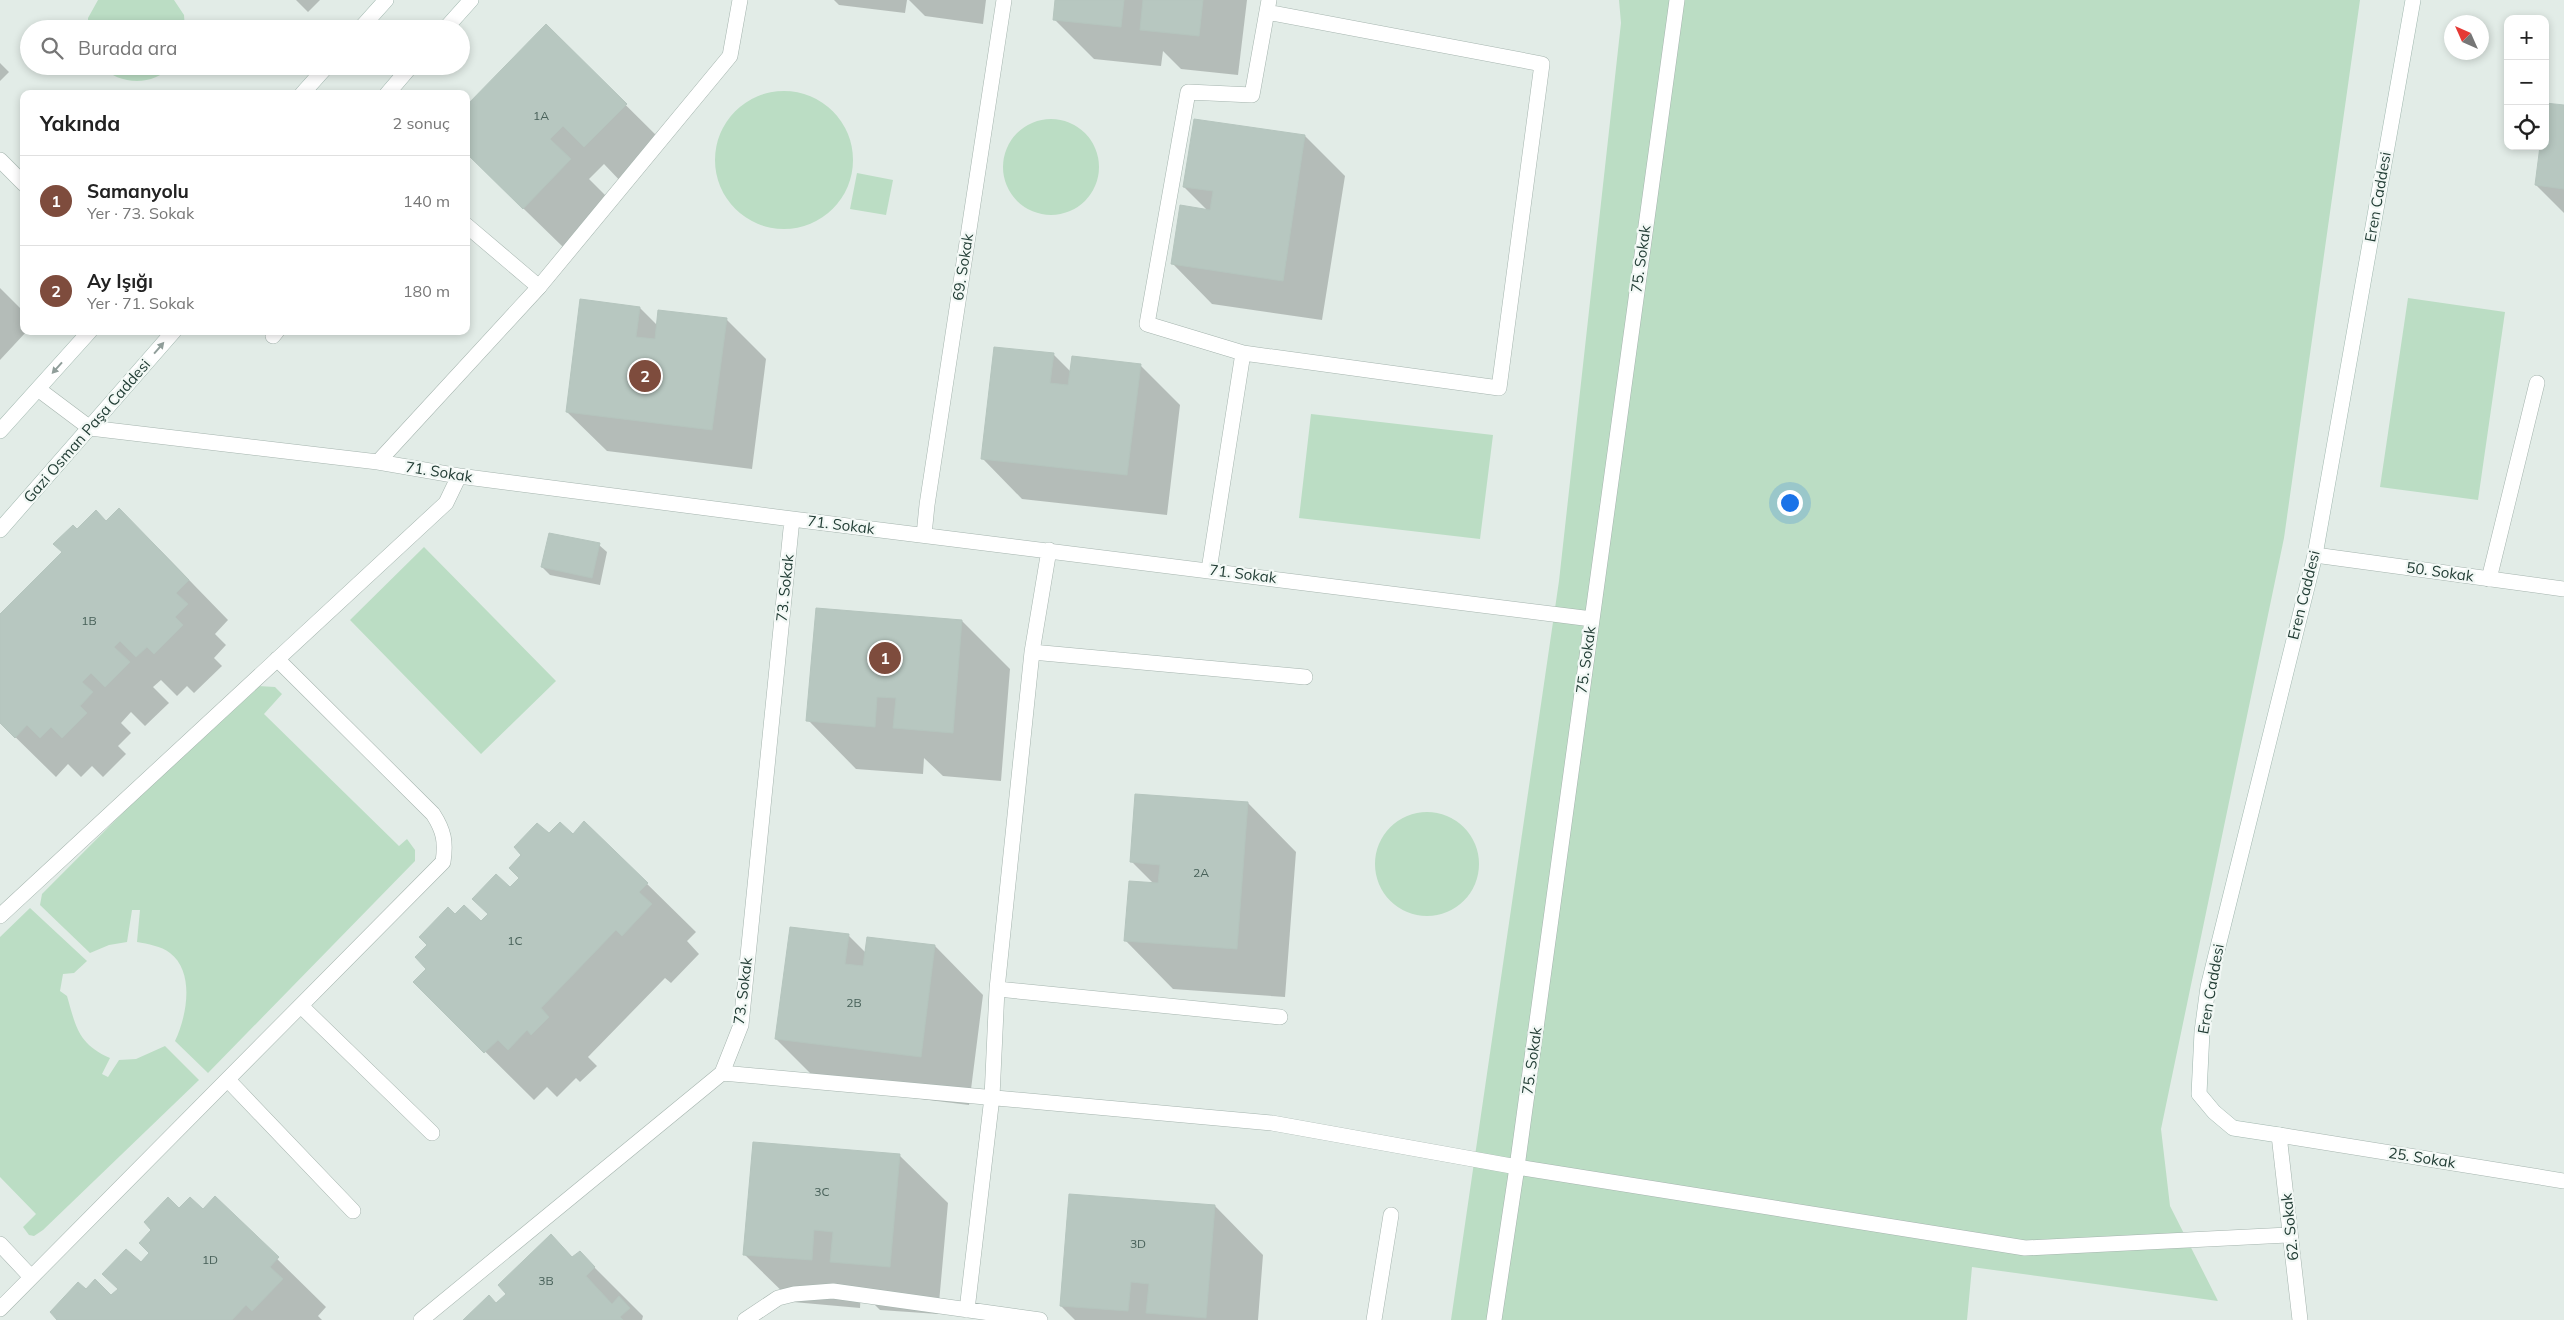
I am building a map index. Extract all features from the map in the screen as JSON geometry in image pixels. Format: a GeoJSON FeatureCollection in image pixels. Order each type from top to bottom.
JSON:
{"type":"FeatureCollection","features":[{"type":"Feature","properties":{"kind":"street"},"geometry":{"type":"LineString","coordinates":[[368,20],[386,0]]}},
{"type":"Feature","properties":{"kind":"street"},"geometry":{"type":"LineString","coordinates":[[453,20],[471,0]]}},
{"type":"Feature","properties":{"kind":"street"},"geometry":{"type":"LineString","coordinates":[[378,462],[539,286],[730,56],[740,0]]}},
{"type":"Feature","properties":{"kind":"street","name":"69. Sokak"},"geometry":{"type":"LineString","coordinates":[[924,535],[1004,0]]}},
{"type":"Feature","properties":{"kind":"street","name":"75. Sokak"},"geometry":{"type":"LineString","coordinates":[[1494,1320],[1517,1167],[1677,0]]}},
{"type":"Feature","properties":{"kind":"street","name":"Eren Caddesi"},"geometry":{"type":"LineString","coordinates":[[2279,1135],[2234,1128],[2214,1112],[2199,1094],[2208,987],[2223,919],[2315,555],[2413,0]]}},
{"type":"Feature","properties":{"kind":"street"},"geometry":{"type":"LineString","coordinates":[[1268,6],[1542,64],[1498,388],[1243,353],[1147,324],[1188,92],[1252,95],[1268,6]]}},
{"type":"Feature","properties":{"kind":"street"},"geometry":{"type":"LineString","coordinates":[[306,90],[319,75]]}},
{"type":"Feature","properties":{"kind":"street"},"geometry":{"type":"LineString","coordinates":[[390,90],[403,75]]}},
{"type":"Feature","properties":{"kind":"street"},"geometry":{"type":"LineString","coordinates":[[0,160],[20,180]]}},
{"type":"Feature","properties":{"kind":"street"},"geometry":{"type":"LineString","coordinates":[[470,228],[539,286]]}},
{"type":"Feature","properties":{"kind":"street"},"geometry":{"type":"LineString","coordinates":[[0,431],[86,335]]}},
{"type":"Feature","properties":{"kind":"street","name":"Gazi Osman Paşa Caddesi"},"geometry":{"type":"LineString","coordinates":[[0,530],[171,335]]}},
{"type":"Feature","properties":{"kind":"street"},"geometry":{"type":"LineString","coordinates":[[1209,570],[1243,353]]}},
{"type":"Feature","properties":{"kind":"street"},"geometry":{"type":"LineString","coordinates":[[2490,578],[2537,383]]}},
{"type":"Feature","properties":{"kind":"street"},"geometry":{"type":"LineString","coordinates":[[38,388],[90,428]]}},
{"type":"Feature","properties":{"kind":"street","name":"71. Sokak"},"geometry":{"type":"LineString","coordinates":[[90,428],[378,462],[459,476],[792,520],[1592,618]]}},
{"type":"Feature","properties":{"kind":"street"},"geometry":{"type":"LineString","coordinates":[[0,916],[446,503],[459,476]]}},
{"type":"Feature","properties":{"kind":"street","name":"73. Sokak"},"geometry":{"type":"LineString","coordinates":[[722,1073],[740,1025],[792,520]]}},
{"type":"Feature","properties":{"kind":"street"},"geometry":{"type":"LineString","coordinates":[[967,1310],[992,1096],[997,989],[1032,652],[1049,550]]}},
{"type":"Feature","properties":{"kind":"street","name":"50. Sokak"},"geometry":{"type":"LineString","coordinates":[[2315,555],[2564,589]]}},
{"type":"Feature","properties":{"kind":"street"},"geometry":{"type":"LineString","coordinates":[[1032,652],[1305,677]]}},
{"type":"Feature","properties":{"kind":"street"},"geometry":{"type":"LineString","coordinates":[[0,1309],[443,862],[445,847],[443,830],[432,814],[277,659]]}},
{"type":"Feature","properties":{"kind":"street"},"geometry":{"type":"LineString","coordinates":[[997,989],[1280,1017]]}},
{"type":"Feature","properties":{"kind":"street"},"geometry":{"type":"LineString","coordinates":[[301,1006],[432,1133]]}},
{"type":"Feature","properties":{"kind":"street"},"geometry":{"type":"LineString","coordinates":[[421,1320],[722,1073],[992,1096],[1272,1123],[1517,1167],[2025,1248],[2290,1235]]}},
{"type":"Feature","properties":{"kind":"street"},"geometry":{"type":"LineString","coordinates":[[228,1080],[354,1210]]}},
{"type":"Feature","properties":{"kind":"street","name":"25. Sokak"},"geometry":{"type":"LineString","coordinates":[[2279,1135],[2564,1181]]}},
{"type":"Feature","properties":{"kind":"street","name":"62. Sokak"},"geometry":{"type":"LineString","coordinates":[[2279,1135],[2300,1320]]}},
{"type":"Feature","properties":{"kind":"street"},"geometry":{"type":"LineString","coordinates":[[1374,1320],[1390,1215]]}},
{"type":"Feature","properties":{"kind":"street"},"geometry":{"type":"LineString","coordinates":[[0,1244],[31,1277]]}},
{"type":"Feature","properties":{"kind":"street"},"geometry":{"type":"LineString","coordinates":[[745,1320],[778,1298],[813,1292],[833,1291],[1040,1320]]}},
{"type":"Feature","properties":{"kind":"green space"},"geometry":{"type":"Polygon","coordinates":[[[98,0],[174,0],[184,15],[184,20],[88,20],[98,0]]]}},
{"type":"Feature","properties":{"kind":"green space"},"geometry":{"type":"Polygon","coordinates":[[[1619,0],[2360,0],[2284,538],[2161,1129],[2170,1206],[2218,1301],[1972,1267],[1967,1320],[1451,1320],[1559,581],[1621,23],[1619,0]]]}},
{"type":"Feature","properties":{"kind":"green space"},"geometry":{"type":"Polygon","coordinates":[[[113,75],[160,75],[155,78],[136,81],[113,75]]]}},
{"type":"Feature","properties":{"kind":"green space"},"geometry":{"type":"Polygon","coordinates":[[[784,91],[810,96],[833,111],[848,134],[853,160],[848,186],[833,209],[810,224],[784,229],[758,224],[735,209],[720,186],[715,160],[720,134],[735,111],[758,96],[784,91]]]}},
{"type":"Feature","properties":{"kind":"green space"},"geometry":{"type":"Polygon","coordinates":[[[1051,119],[1069,123],[1085,133],[1095,149],[1099,167],[1095,185],[1085,201],[1069,211],[1051,215],[1033,211],[1017,201],[1007,185],[1003,167],[1007,149],[1017,133],[1033,123],[1051,119]]]}},
{"type":"Feature","properties":{"kind":"green space"},"geometry":{"type":"Polygon","coordinates":[[[857,173],[893,180],[886,215],[850,209],[857,173]]]}},
{"type":"Feature","properties":{"kind":"green space"},"geometry":{"type":"Polygon","coordinates":[[[2408,298],[2505,312],[2478,500],[2380,487],[2408,298]]]}},
{"type":"Feature","properties":{"kind":"green space"},"geometry":{"type":"Polygon","coordinates":[[[1311,414],[1493,435],[1480,539],[1299,518],[1311,414]]]}},
{"type":"Feature","properties":{"kind":"green space"},"geometry":{"type":"Polygon","coordinates":[[[424,547],[556,681],[481,754],[350,620],[424,547]]]}},
{"type":"Feature","properties":{"kind":"green space"},"geometry":{"type":"Polygon","coordinates":[[[258,686],[275,687],[282,694],[264,714],[399,846],[407,839],[415,850],[415,861],[208,1073],[175,1041],[185,1007],[186,983],[183,971],[178,961],[170,953],[154,946],[137,942],[140,910],[132,910],[127,942],[109,945],[90,953],[40,905],[42,894],[244,691],[258,686]]]}},
{"type":"Feature","properties":{"kind":"green space"},"geometry":{"type":"Polygon","coordinates":[[[1427,812],[1447,816],[1464,827],[1475,844],[1479,864],[1475,884],[1464,901],[1447,912],[1427,916],[1407,912],[1390,901],[1379,884],[1375,864],[1379,844],[1390,827],[1407,816],[1427,812]]]}},
{"type":"Feature","properties":{"kind":"green space"},"geometry":{"type":"Polygon","coordinates":[[[30,908],[87,961],[74,973],[63,974],[60,991],[67,996],[76,1026],[85,1040],[99,1053],[110,1058],[102,1074],[108,1077],[119,1060],[136,1059],[165,1046],[199,1080],[43,1230],[34,1236],[29,1235],[23,1227],[36,1214],[0,1177],[0,937],[30,908]]]}},
{"type":"Feature","properties":{"kind":"building"},"geometry":{"type":"Polygon","coordinates":[[[1055,0],[1124,0],[1121,27],[1053,20],[1055,0]]]}},
{"type":"Feature","properties":{"kind":"building"},"geometry":{"type":"Polygon","coordinates":[[[1143,0],[1203,0],[1199,36],[1140,30],[1143,0]]]}},
{"type":"Feature","properties":{"kind":"building"},"geometry":{"type":"Polygon","coordinates":[[[546,24],[627,104],[584,147],[563,126],[550,139],[571,159],[523,209],[470,157],[470,102],[546,24]]]}},
{"type":"Feature","properties":{"kind":"building"},"geometry":{"type":"Polygon","coordinates":[[[2549,103],[2564,105],[2564,189],[2535,185],[2539,150],[2549,150],[2549,103]]]}},
{"type":"Feature","properties":{"kind":"building"},"geometry":{"type":"Polygon","coordinates":[[[1194,119],[1305,135],[1283,281],[1171,264],[1180,205],[1210,210],[1213,191],[1183,187],[1194,119]]]}},
{"type":"Feature","properties":{"kind":"building"},"geometry":{"type":"Polygon","coordinates":[[[580,299],[640,307],[636,337],[655,339],[658,310],[727,318],[712,430],[566,412],[580,299]]]}},
{"type":"Feature","properties":{"kind":"building"},"geometry":{"type":"Polygon","coordinates":[[[994,347],[1054,353],[1050,383],[1068,385],[1072,356],[1141,364],[1127,475],[981,459],[994,347]]]}},
{"type":"Feature","properties":{"kind":"building"},"geometry":{"type":"Polygon","coordinates":[[[119,508],[189,580],[176,593],[188,604],[175,617],[183,625],[154,654],[147,647],[136,657],[120,641],[114,647],[130,662],[105,687],[91,673],[82,682],[93,692],[80,706],[87,713],[62,738],[51,727],[40,738],[27,725],[15,738],[0,723],[0,614],[62,552],[53,544],[73,525],[77,529],[96,510],[106,521],[119,508]]]}},
{"type":"Feature","properties":{"kind":"building"},"geometry":{"type":"Polygon","coordinates":[[[549,533],[600,543],[592,578],[541,567],[549,533]]]}},
{"type":"Feature","properties":{"kind":"building"},"geometry":{"type":"Polygon","coordinates":[[[816,608],[962,620],[953,733],[893,728],[896,698],[877,697],[875,727],[806,721],[816,608]]]}},
{"type":"Feature","properties":{"kind":"building"},"geometry":{"type":"Polygon","coordinates":[[[1135,794],[1248,802],[1237,949],[1124,941],[1129,881],[1158,883],[1160,865],[1130,862],[1135,794]]]}},
{"type":"Feature","properties":{"kind":"building"},"geometry":{"type":"Polygon","coordinates":[[[584,821],[648,883],[639,892],[652,904],[622,936],[616,930],[541,1008],[549,1017],[531,1035],[527,1030],[508,1050],[498,1040],[484,1053],[413,982],[426,969],[415,957],[427,945],[419,937],[448,907],[455,914],[464,905],[481,921],[488,914],[472,899],[496,874],[510,887],[519,878],[509,868],[521,855],[514,847],[537,823],[549,833],[560,822],[573,834],[584,821]]]}},
{"type":"Feature","properties":{"kind":"building"},"geometry":{"type":"Polygon","coordinates":[[[790,927],[849,934],[845,964],[863,966],[867,937],[935,945],[921,1057],[775,1039],[790,927]]]}},
{"type":"Feature","properties":{"kind":"building"},"geometry":{"type":"Polygon","coordinates":[[[753,1142],[900,1154],[890,1267],[830,1262],[833,1232],[814,1230],[812,1260],[743,1255],[753,1142]]]}},
{"type":"Feature","properties":{"kind":"building"},"geometry":{"type":"Polygon","coordinates":[[[1069,1194],[1215,1205],[1206,1318],[1146,1313],[1149,1284],[1131,1282],[1128,1311],[1060,1306],[1069,1194]]]}},
{"type":"Feature","properties":{"kind":"building"},"geometry":{"type":"Polygon","coordinates":[[[215,1196],[279,1257],[270,1267],[283,1279],[252,1311],[246,1305],[232,1320],[57,1320],[50,1312],[78,1282],[86,1289],[95,1279],[111,1295],[118,1289],[102,1274],[126,1249],[141,1262],[149,1253],[139,1243],[151,1230],[144,1222],[168,1197],[179,1208],[190,1197],[203,1209],[215,1196]]]}},
{"type":"Feature","properties":{"kind":"building"},"geometry":{"type":"Polygon","coordinates":[[[551,1234],[572,1257],[580,1251],[595,1267],[586,1276],[612,1304],[619,1296],[630,1308],[620,1317],[623,1320],[463,1320],[489,1295],[496,1303],[506,1294],[498,1285],[551,1234]]]}},
{"type":"Feature","properties":{"kind":"place","name":"Ay Işığı"},"geometry":{"type":"Point","coordinates":[645,376]}},
{"type":"Feature","properties":{"kind":"place","name":"Samanyolu"},"geometry":{"type":"Point","coordinates":[885,658]}}]}
